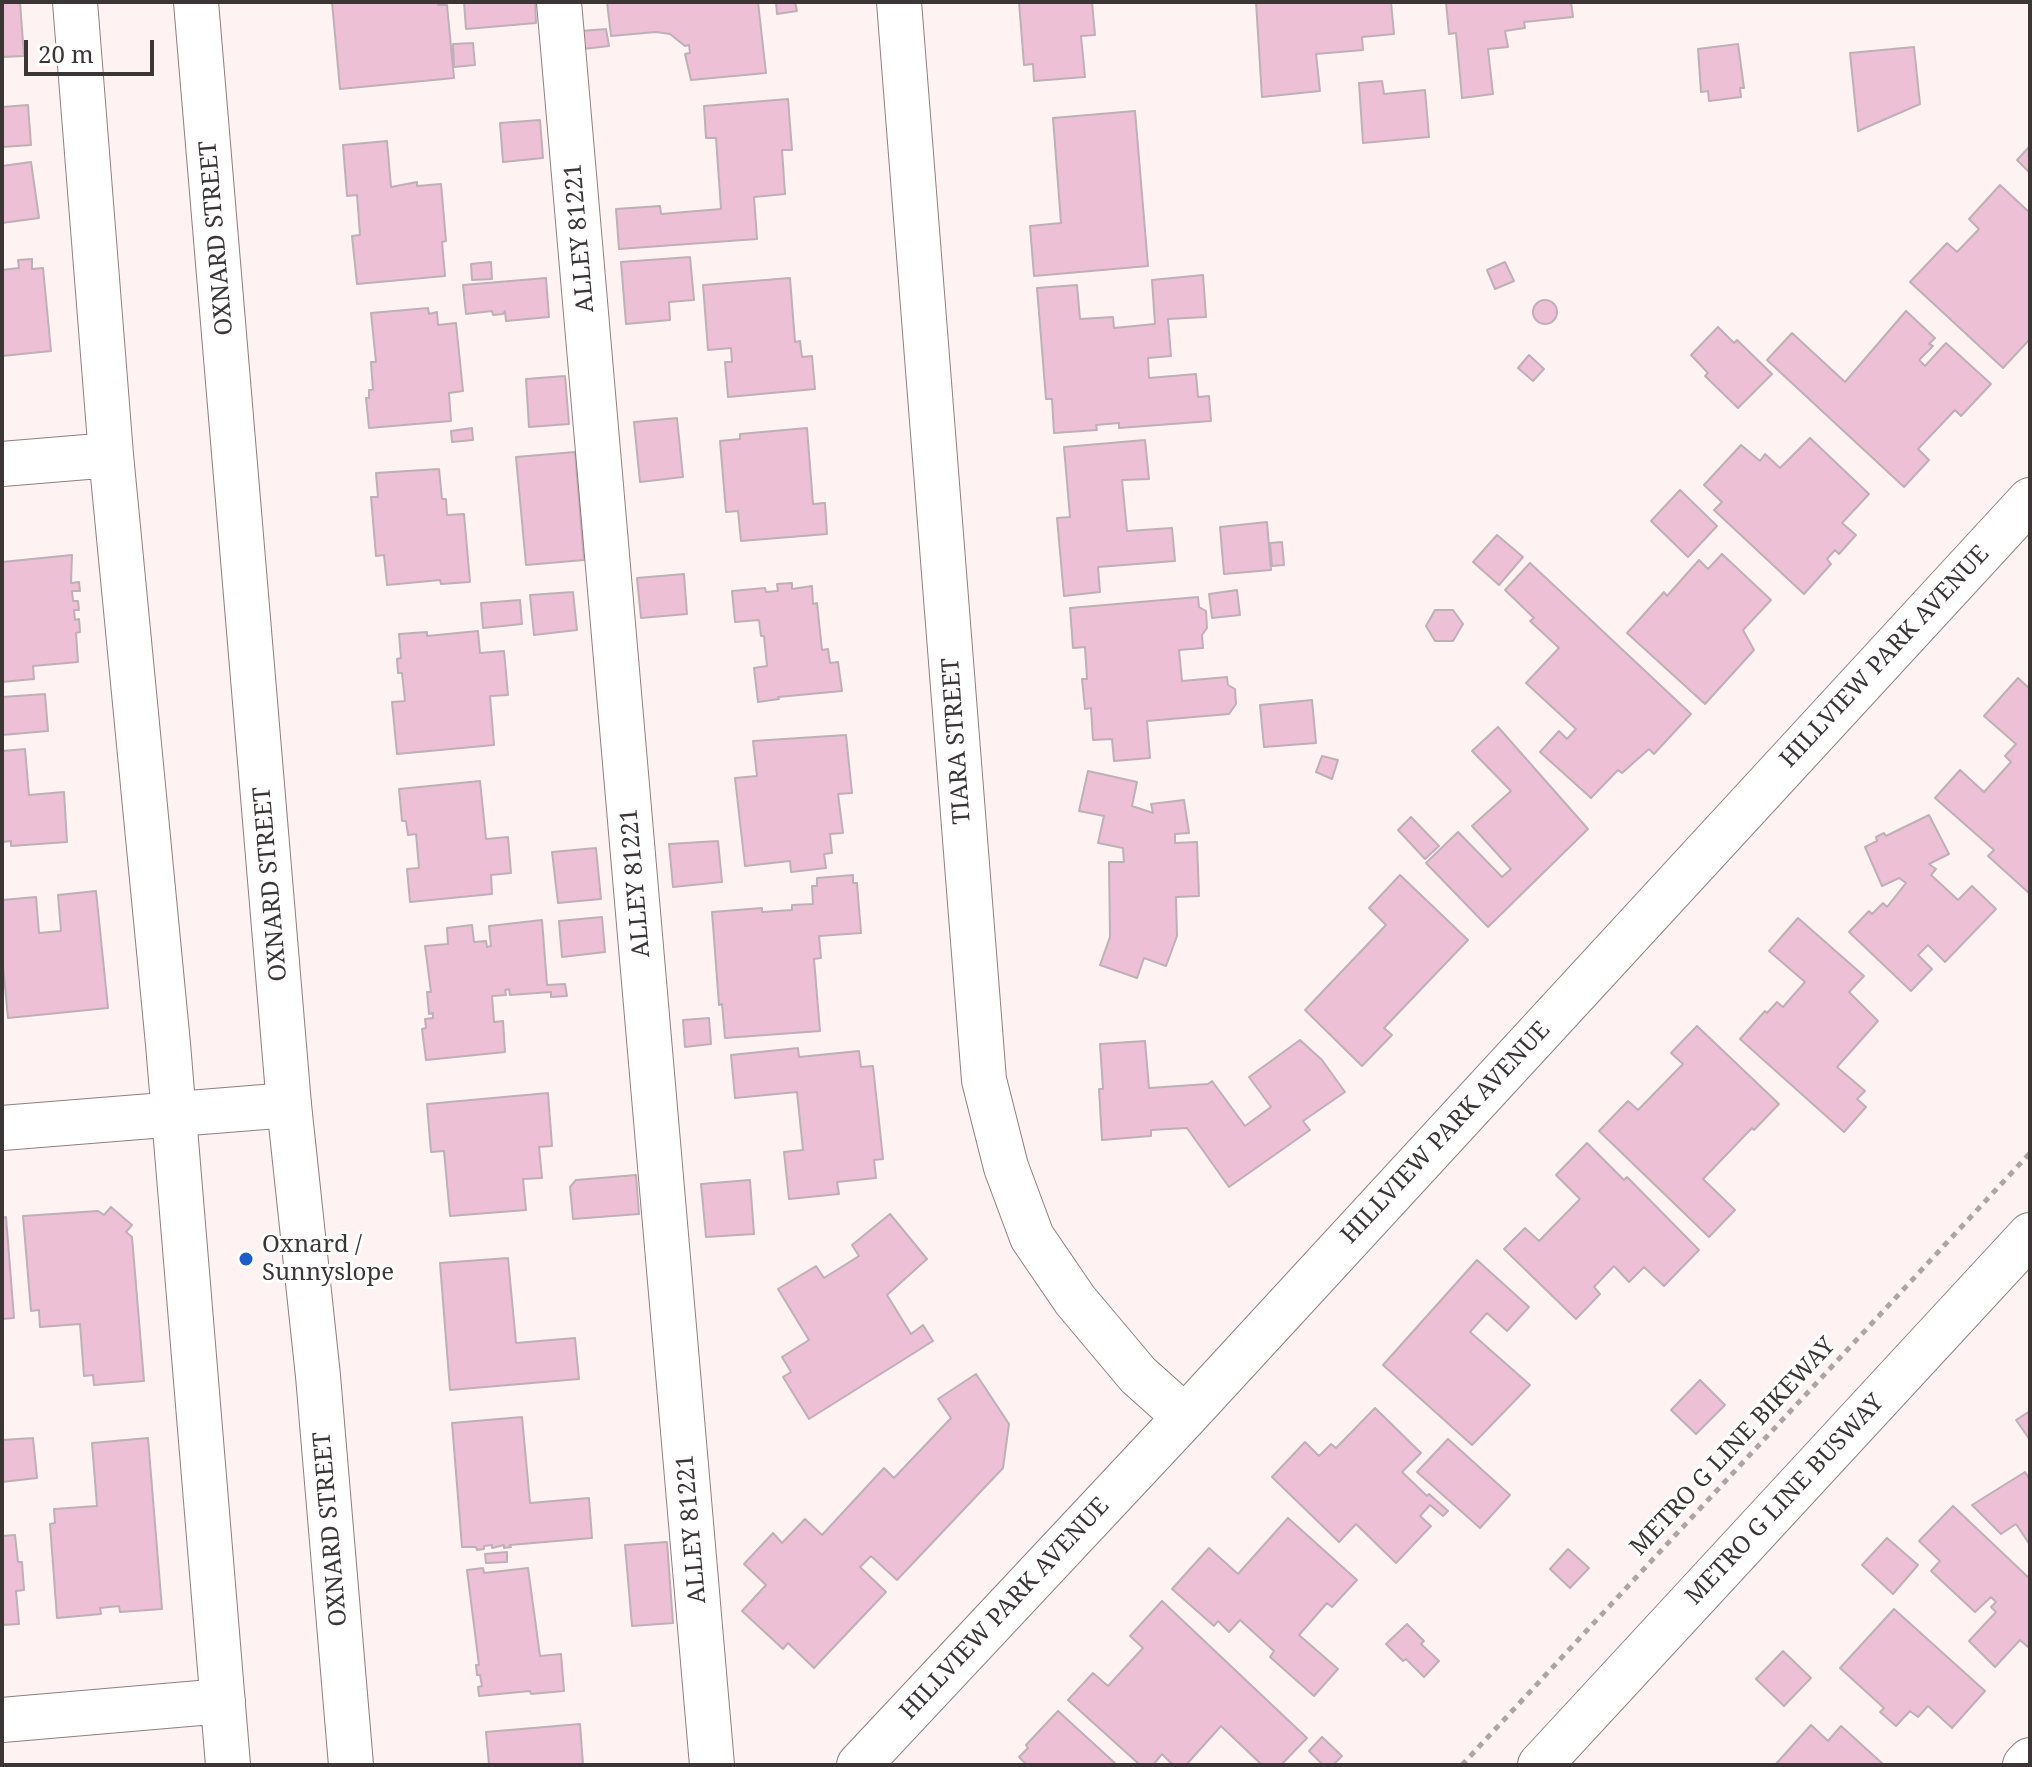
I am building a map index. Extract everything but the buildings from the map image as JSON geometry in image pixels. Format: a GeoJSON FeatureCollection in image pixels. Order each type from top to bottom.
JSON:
{"type":"FeatureCollection","features":[{"type":"Feature","properties":{"kind":"street"},"geometry":{"type":"LineString","coordinates":[[75,2],[111,455],[175,1115],[228,1765]]}},
{"type":"Feature","properties":{"kind":"street","name":"OXNARD STREET"},"geometry":{"type":"LineString","coordinates":[[196,2],[289,1105],[318,1376],[351,1765]]}},
{"type":"Feature","properties":{"kind":"street","name":"ALLEY 81221"},"geometry":{"type":"LineString","coordinates":[[559,2],[712,1765]]}},
{"type":"Feature","properties":{"kind":"street","name":"TIARA STREET"},"geometry":{"type":"LineString","coordinates":[[899,2],[984,1080],[1006,1167],[1032,1237],[1075,1300],[1138,1375],[1185,1417]]}},
{"type":"Feature","properties":{"kind":"street"},"geometry":{"type":"LineString","coordinates":[[2,464],[111,455]]}},
{"type":"Feature","properties":{"kind":"street","name":"HILLVIEW PARK AVENUE"},"geometry":{"type":"LineString","coordinates":[[859,1765],[1185,1417],[2030,500]]}},
{"type":"Feature","properties":{"kind":"street"},"geometry":{"type":"LineString","coordinates":[[2,1128],[289,1105]]}},
{"type":"Feature","properties":{"kind":"street","name":"METRO G LINE BUSWAY"},"geometry":{"type":"LineString","coordinates":[[1540,1765],[2030,1235]]}},
{"type":"Feature","properties":{"kind":"street"},"geometry":{"type":"LineString","coordinates":[[2,1720],[223,1701]]}},
{"type":"Feature","properties":{"kind":"street"},"geometry":{"type":"LineString","coordinates":[[2025,1765],[2030,1760]]}},
{"type":"Feature","properties":{"kind":"path","name":"METRO G LINE BIKEWAY"},"geometry":{"type":"LineString","coordinates":[[1462,1765],[2030,1153]]}},
{"type":"Feature","properties":{"kind":"place","name":"Oxnard / Sunnyslope"},"geometry":{"type":"Point","coordinates":[246,1259]}}]}
